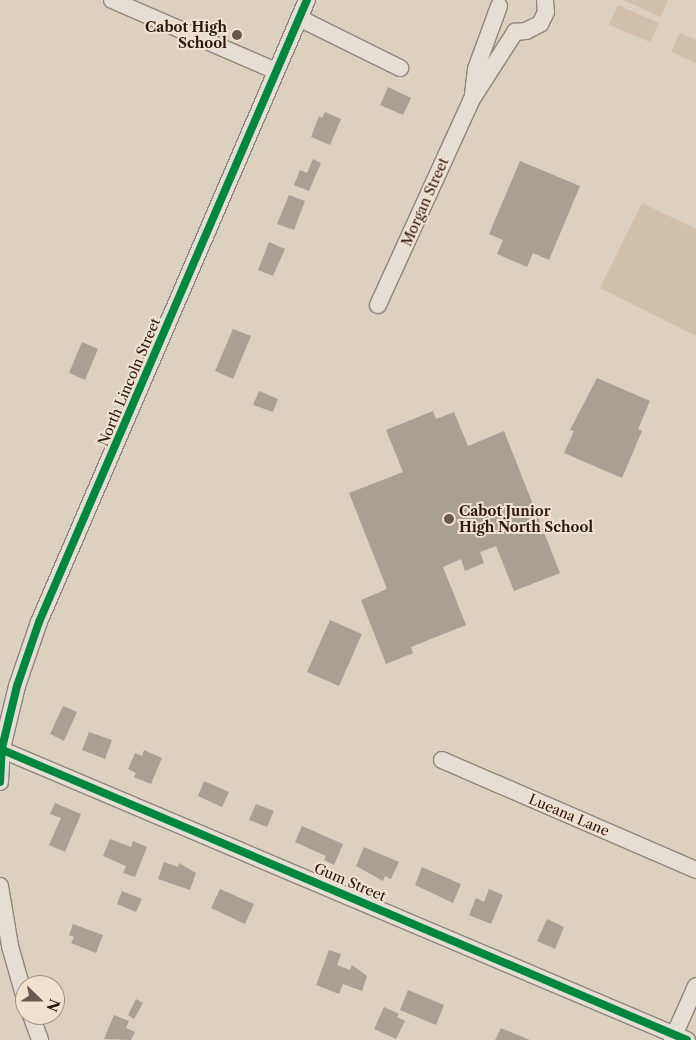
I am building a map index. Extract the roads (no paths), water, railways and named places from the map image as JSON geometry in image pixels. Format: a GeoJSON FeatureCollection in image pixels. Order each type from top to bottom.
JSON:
{"type":"FeatureCollection","features":[{"type":"Feature","properties":{"kind":"street"},"geometry":{"type":"LineString","coordinates":[[112,0],[276,71]]}},
{"type":"Feature","properties":{"kind":"street","name":"North Lincoln Street"},"geometry":{"type":"LineString","coordinates":[[0,782],[1,748],[16,686],[40,622],[307,0]]}},
{"type":"Feature","properties":{"kind":"street"},"geometry":{"type":"LineString","coordinates":[[499,2],[501,18],[515,32],[526,31],[540,24],[546,12],[545,0]]}},
{"type":"Feature","properties":{"kind":"street","name":"Morgan Street"},"geometry":{"type":"LineString","coordinates":[[472,99],[476,69],[499,2]]}},
{"type":"Feature","properties":{"kind":"street"},"geometry":{"type":"LineString","coordinates":[[299,18],[400,68]]}},
{"type":"Feature","properties":{"kind":"street","name":"Morgan Street"},"geometry":{"type":"LineString","coordinates":[[378,305],[472,99],[515,32]]}},
{"type":"Feature","properties":{"kind":"street","name":"Gum Street"},"geometry":{"type":"LineString","coordinates":[[1,748],[678,1038]]}},
{"type":"Feature","properties":{"kind":"street","name":"Lueana Lane"},"geometry":{"type":"LineString","coordinates":[[442,760],[696,870]]}},
{"type":"Feature","properties":{"kind":"street"},"geometry":{"type":"LineString","coordinates":[[0,886],[10,946],[18,975]]}},
{"type":"Feature","properties":{"kind":"street"},"geometry":{"type":"LineString","coordinates":[[678,1038],[696,986]]}},
{"type":"Feature","properties":{"kind":"street"},"geometry":{"type":"LineString","coordinates":[[35,1025],[40,1040]]}},
{"type":"Feature","properties":{"kind":"place","name":"Cabot High School"},"geometry":{"type":"Point","coordinates":[237,35]}},
{"type":"Feature","properties":{"kind":"place","name":"Cabot Junior High North School"},"geometry":{"type":"Point","coordinates":[449,519]}}]}
